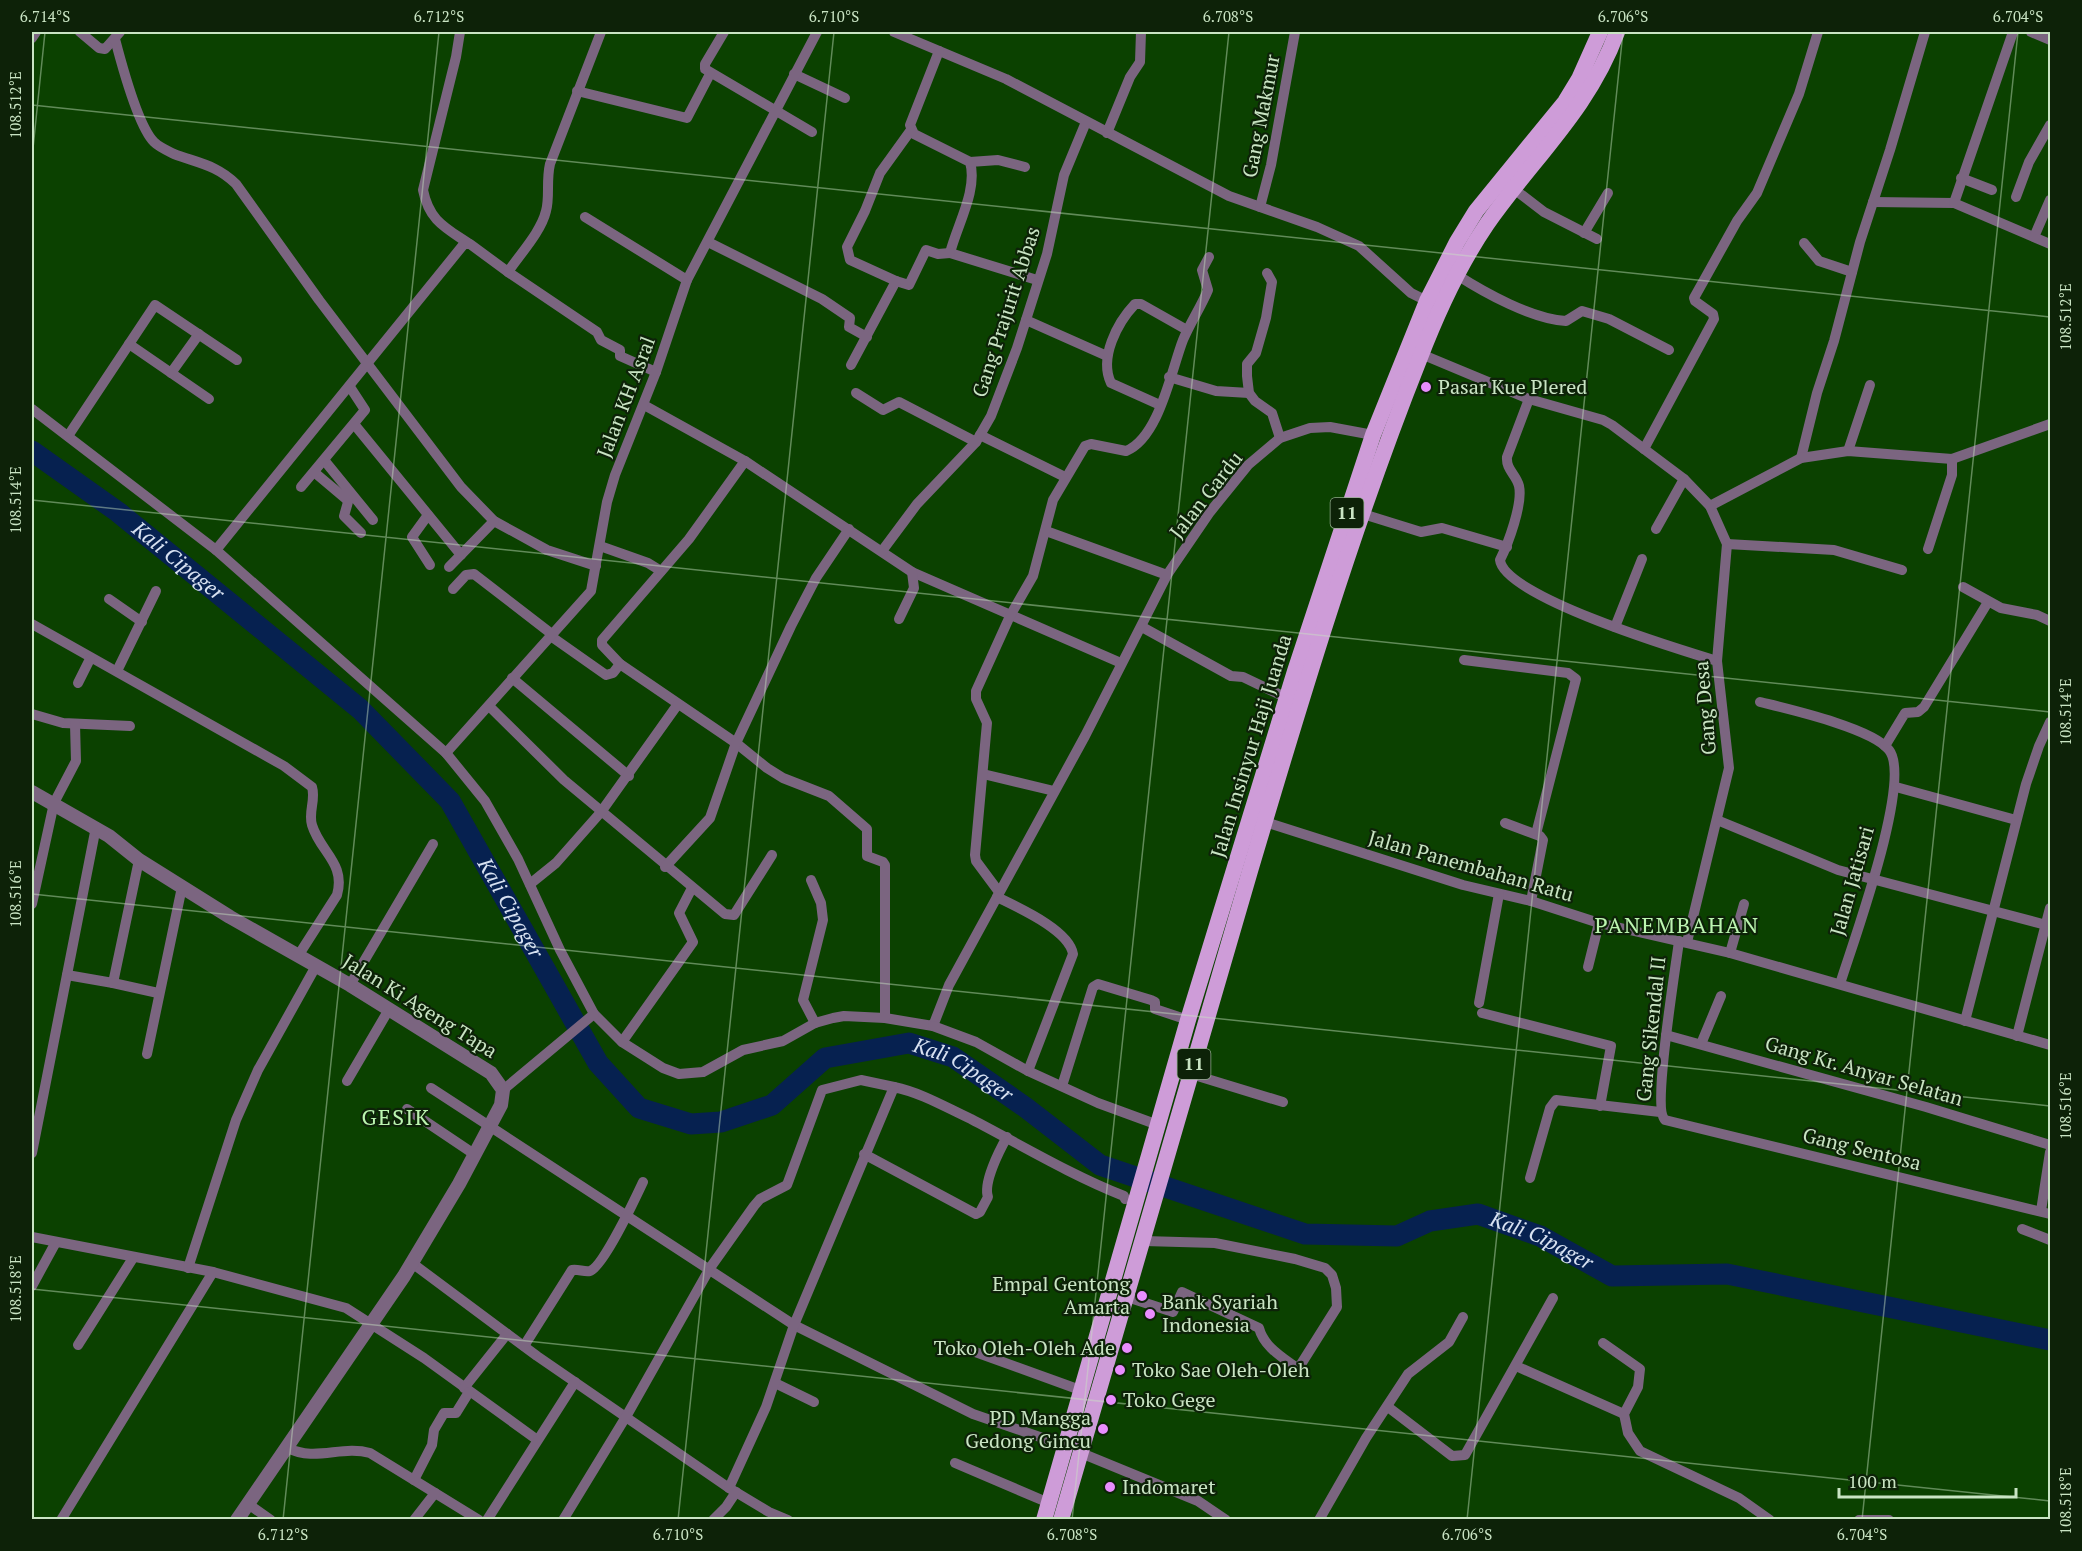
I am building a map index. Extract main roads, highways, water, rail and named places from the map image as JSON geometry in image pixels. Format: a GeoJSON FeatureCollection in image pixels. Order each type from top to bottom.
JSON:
{"type":"FeatureCollection","features":[{"type":"Feature","properties":{"kind":"highway","name":"Jalan Insinyur Haji Juanda"},"geometry":{"type":"LineString","coordinates":[[1585,84],[1600,32]]}},
{"type":"Feature","properties":{"kind":"highway","name":"Jalan Insinyur Haji Juanda"},"geometry":{"type":"LineString","coordinates":[[1047,1511],[1074,1450],[1144,1241],[1191,1074],[1215,964],[1287,698],[1303,673],[1363,514],[1388,438],[1421,354],[1457,275],[1488,222],[1514,189],[1571,106],[1617,32]]}},
{"type":"Feature","properties":{"kind":"highway","name":"Jalan Insinyur Haji Juanda"},"geometry":{"type":"LineString","coordinates":[[1061,1520],[1083,1391],[1129,1205],[1150,1151],[1188,1020],[1215,964],[1265,822],[1303,673],[1372,435],[1427,301],[1456,242],[1476,211],[1571,106]]}},
{"type":"Feature","properties":{"kind":"waterway","name":"Kali Cipager"},"geometry":{"type":"LineString","coordinates":[[32,451],[118,512],[360,709],[450,801],[598,1063],[639,1108],[691,1124],[721,1122],[772,1105],[825,1058],[909,1043],[953,1057],[1025,1107],[1100,1165],[1305,1234],[1397,1236],[1430,1221],[1478,1214],[1540,1236],[1612,1276],[1727,1274],[2050,1340]]}},
{"type":"Feature","properties":{"kind":"place","name":"Pasar Kue Plered"},"geometry":{"type":"Point","coordinates":[1426,387]}},
{"type":"Feature","properties":{"kind":"place","name":"Empal Gentong Amarta"},"geometry":{"type":"Point","coordinates":[1142,1296]}},
{"type":"Feature","properties":{"kind":"place","name":"Bank Syariah Indonesia"},"geometry":{"type":"Point","coordinates":[1150,1314]}},
{"type":"Feature","properties":{"kind":"place","name":"Toko Oleh-Oleh Ade"},"geometry":{"type":"Point","coordinates":[1127,1348]}},
{"type":"Feature","properties":{"kind":"place","name":"Toko Sae Oleh-Oleh"},"geometry":{"type":"Point","coordinates":[1120,1370]}},
{"type":"Feature","properties":{"kind":"place","name":"Toko Gege"},"geometry":{"type":"Point","coordinates":[1111,1400]}},
{"type":"Feature","properties":{"kind":"place","name":"PD Mangga Gedong Gincu"},"geometry":{"type":"Point","coordinates":[1103,1429]}},
{"type":"Feature","properties":{"kind":"place","name":"Indomaret"},"geometry":{"type":"Point","coordinates":[1110,1487]}},
{"type":"Feature","properties":{"kind":"district","name":"PANEMBAHAN"},"geometry":{"type":"Point","coordinates":[1677,925]}},
{"type":"Feature","properties":{"kind":"district","name":"GESIK"},"geometry":{"type":"Point","coordinates":[396,1117]}}]}
